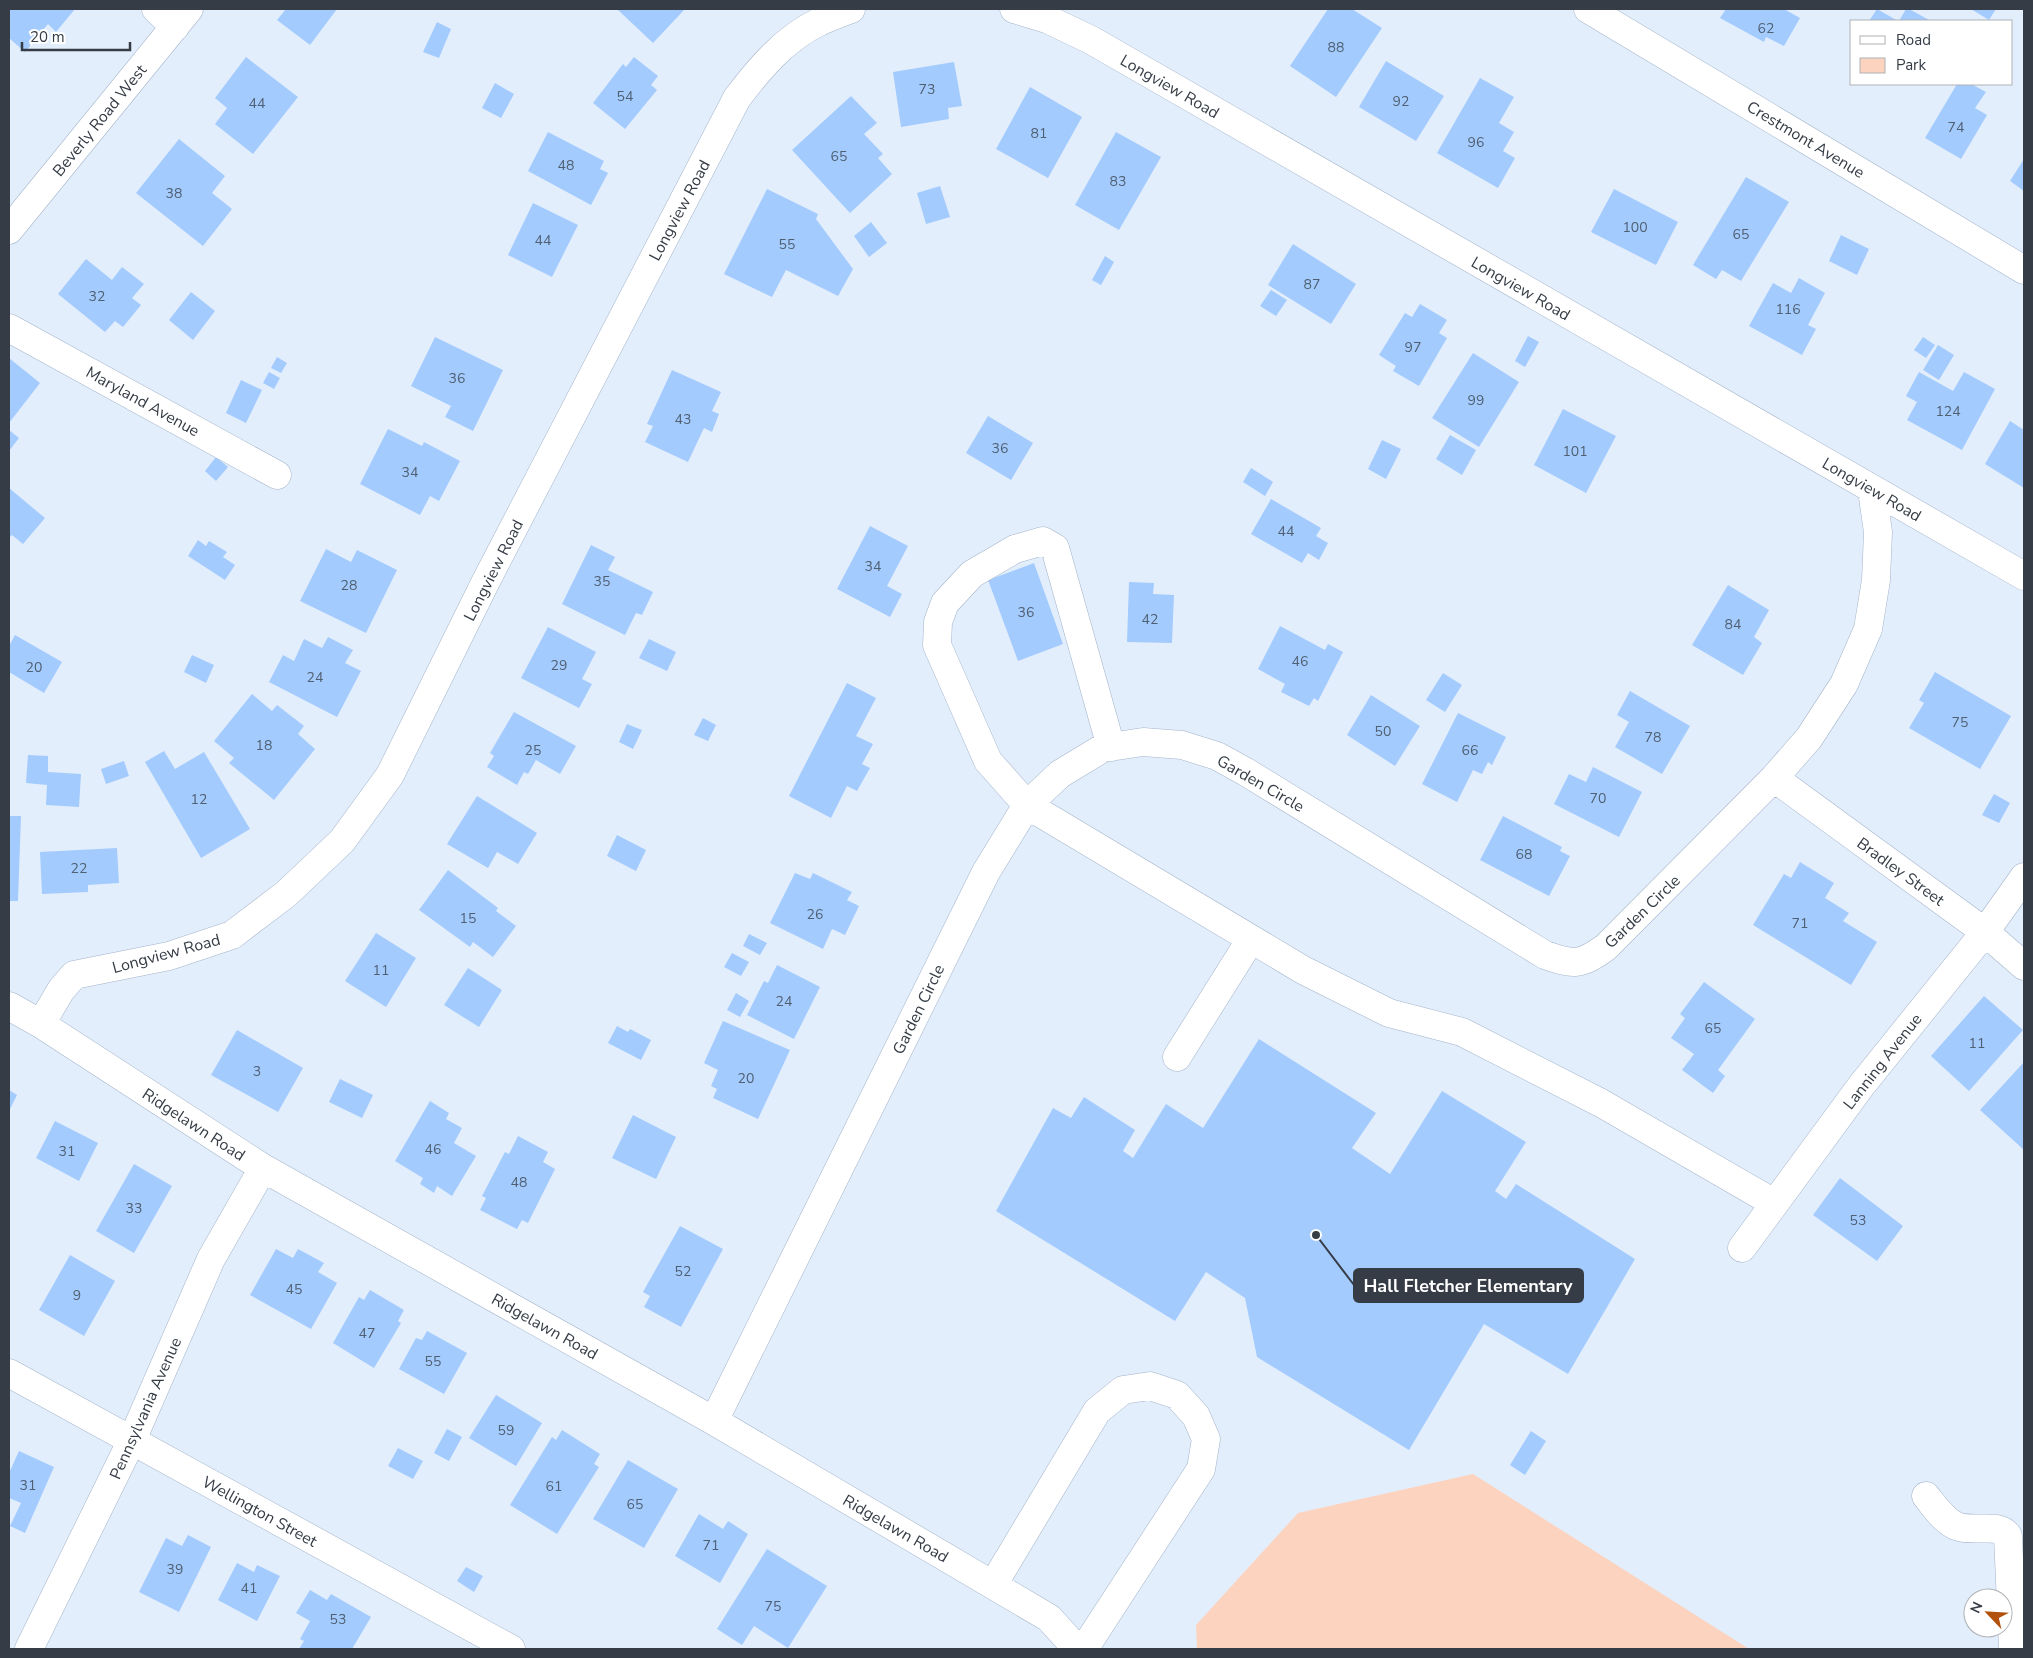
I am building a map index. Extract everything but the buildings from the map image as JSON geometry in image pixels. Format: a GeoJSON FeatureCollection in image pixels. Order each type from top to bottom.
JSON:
{"type":"FeatureCollection","features":[{"type":"Feature","properties":{"kind":"street","name":"Longview Road"},"geometry":{"type":"LineString","coordinates":[[41,1024],[61,990],[74,974],[169,956],[232,935],[286,894],[342,841],[390,775],[486,581],[738,98],[758,70],[784,45],[817,22],[851,9]]}},
{"type":"Feature","properties":{"kind":"street","name":"Longview Road"},"geometry":{"type":"LineString","coordinates":[[1014,9],[1047,19],[1091,40],[2024,576]]}},
{"type":"Feature","properties":{"kind":"street","name":"Crestmont Avenue"},"geometry":{"type":"LineString","coordinates":[[1588,9],[2024,270]]}},
{"type":"Feature","properties":{"kind":"street","name":"Beverly Road West"},"geometry":{"type":"LineString","coordinates":[[9,230],[173,15]]}},
{"type":"Feature","properties":{"kind":"street","name":"Maryland Avenue"},"geometry":{"type":"LineString","coordinates":[[9,328],[277,474]]}},
{"type":"Feature","properties":{"kind":"street","name":"Garden Circle"},"geometry":{"type":"LineString","coordinates":[[714,1421],[986,872],[1027,805],[1060,774],[1103,748],[1143,742],[1182,745],[1217,756],[1545,955],[1569,964],[1589,960],[1606,948],[1774,778],[1809,738],[1844,684],[1868,629],[1876,580],[1877,542],[1872,490]]}},
{"type":"Feature","properties":{"kind":"street"},"geometry":{"type":"LineString","coordinates":[[1111,747],[1055,548],[1043,541],[1016,549],[972,574],[945,603],[938,622],[937,645],[988,761],[1027,805],[1303,970],[1389,1012],[1462,1032],[1601,1103],[1774,1203]]}},
{"type":"Feature","properties":{"kind":"street","name":"Bradley Street"},"geometry":{"type":"LineString","coordinates":[[1774,778],[1985,932],[2024,966]]}},
{"type":"Feature","properties":{"kind":"street","name":"Lanning Avenue"},"geometry":{"type":"LineString","coordinates":[[1742,1248],[1860,1086],[1985,932],[2024,877]]}},
{"type":"Feature","properties":{"kind":"street"},"geometry":{"type":"LineString","coordinates":[[1177,1057],[1251,939]]}},
{"type":"Feature","properties":{"kind":"street","name":"Ridgelawn Road"},"geometry":{"type":"LineString","coordinates":[[9,1006],[41,1024],[263,1168],[714,1421],[1049,1618],[1077,1649]]}},
{"type":"Feature","properties":{"kind":"street","name":"Pennsylvania Avenue"},"geometry":{"type":"LineString","coordinates":[[29,1649],[132,1440],[212,1258],[263,1168]]}},
{"type":"Feature","properties":{"kind":"street","name":"Wellington Street"},"geometry":{"type":"LineString","coordinates":[[9,1373],[511,1649]]}},
{"type":"Feature","properties":{"kind":"street"},"geometry":{"type":"LineString","coordinates":[[993,1585],[1097,1411],[1123,1390],[1150,1386],[1177,1395],[1196,1416],[1206,1439],[1201,1469],[1084,1649]]}},
{"type":"Feature","properties":{"kind":"street"},"geometry":{"type":"LineString","coordinates":[[1926,1496],[1944,1519],[1956,1526],[1967,1530],[2000,1529],[2008,1536],[2013,1649]]}},
{"type":"Feature","properties":{"kind":"green space"},"geometry":{"type":"Polygon","coordinates":[[[1473,1474],[1749,1649],[1197,1649],[1196,1625],[1298,1513],[1473,1474]]]}},
{"type":"Feature","properties":{"kind":"place","name":"Hall Fletcher Elementary"},"geometry":{"type":"Point","coordinates":[1316,1235]}}]}
